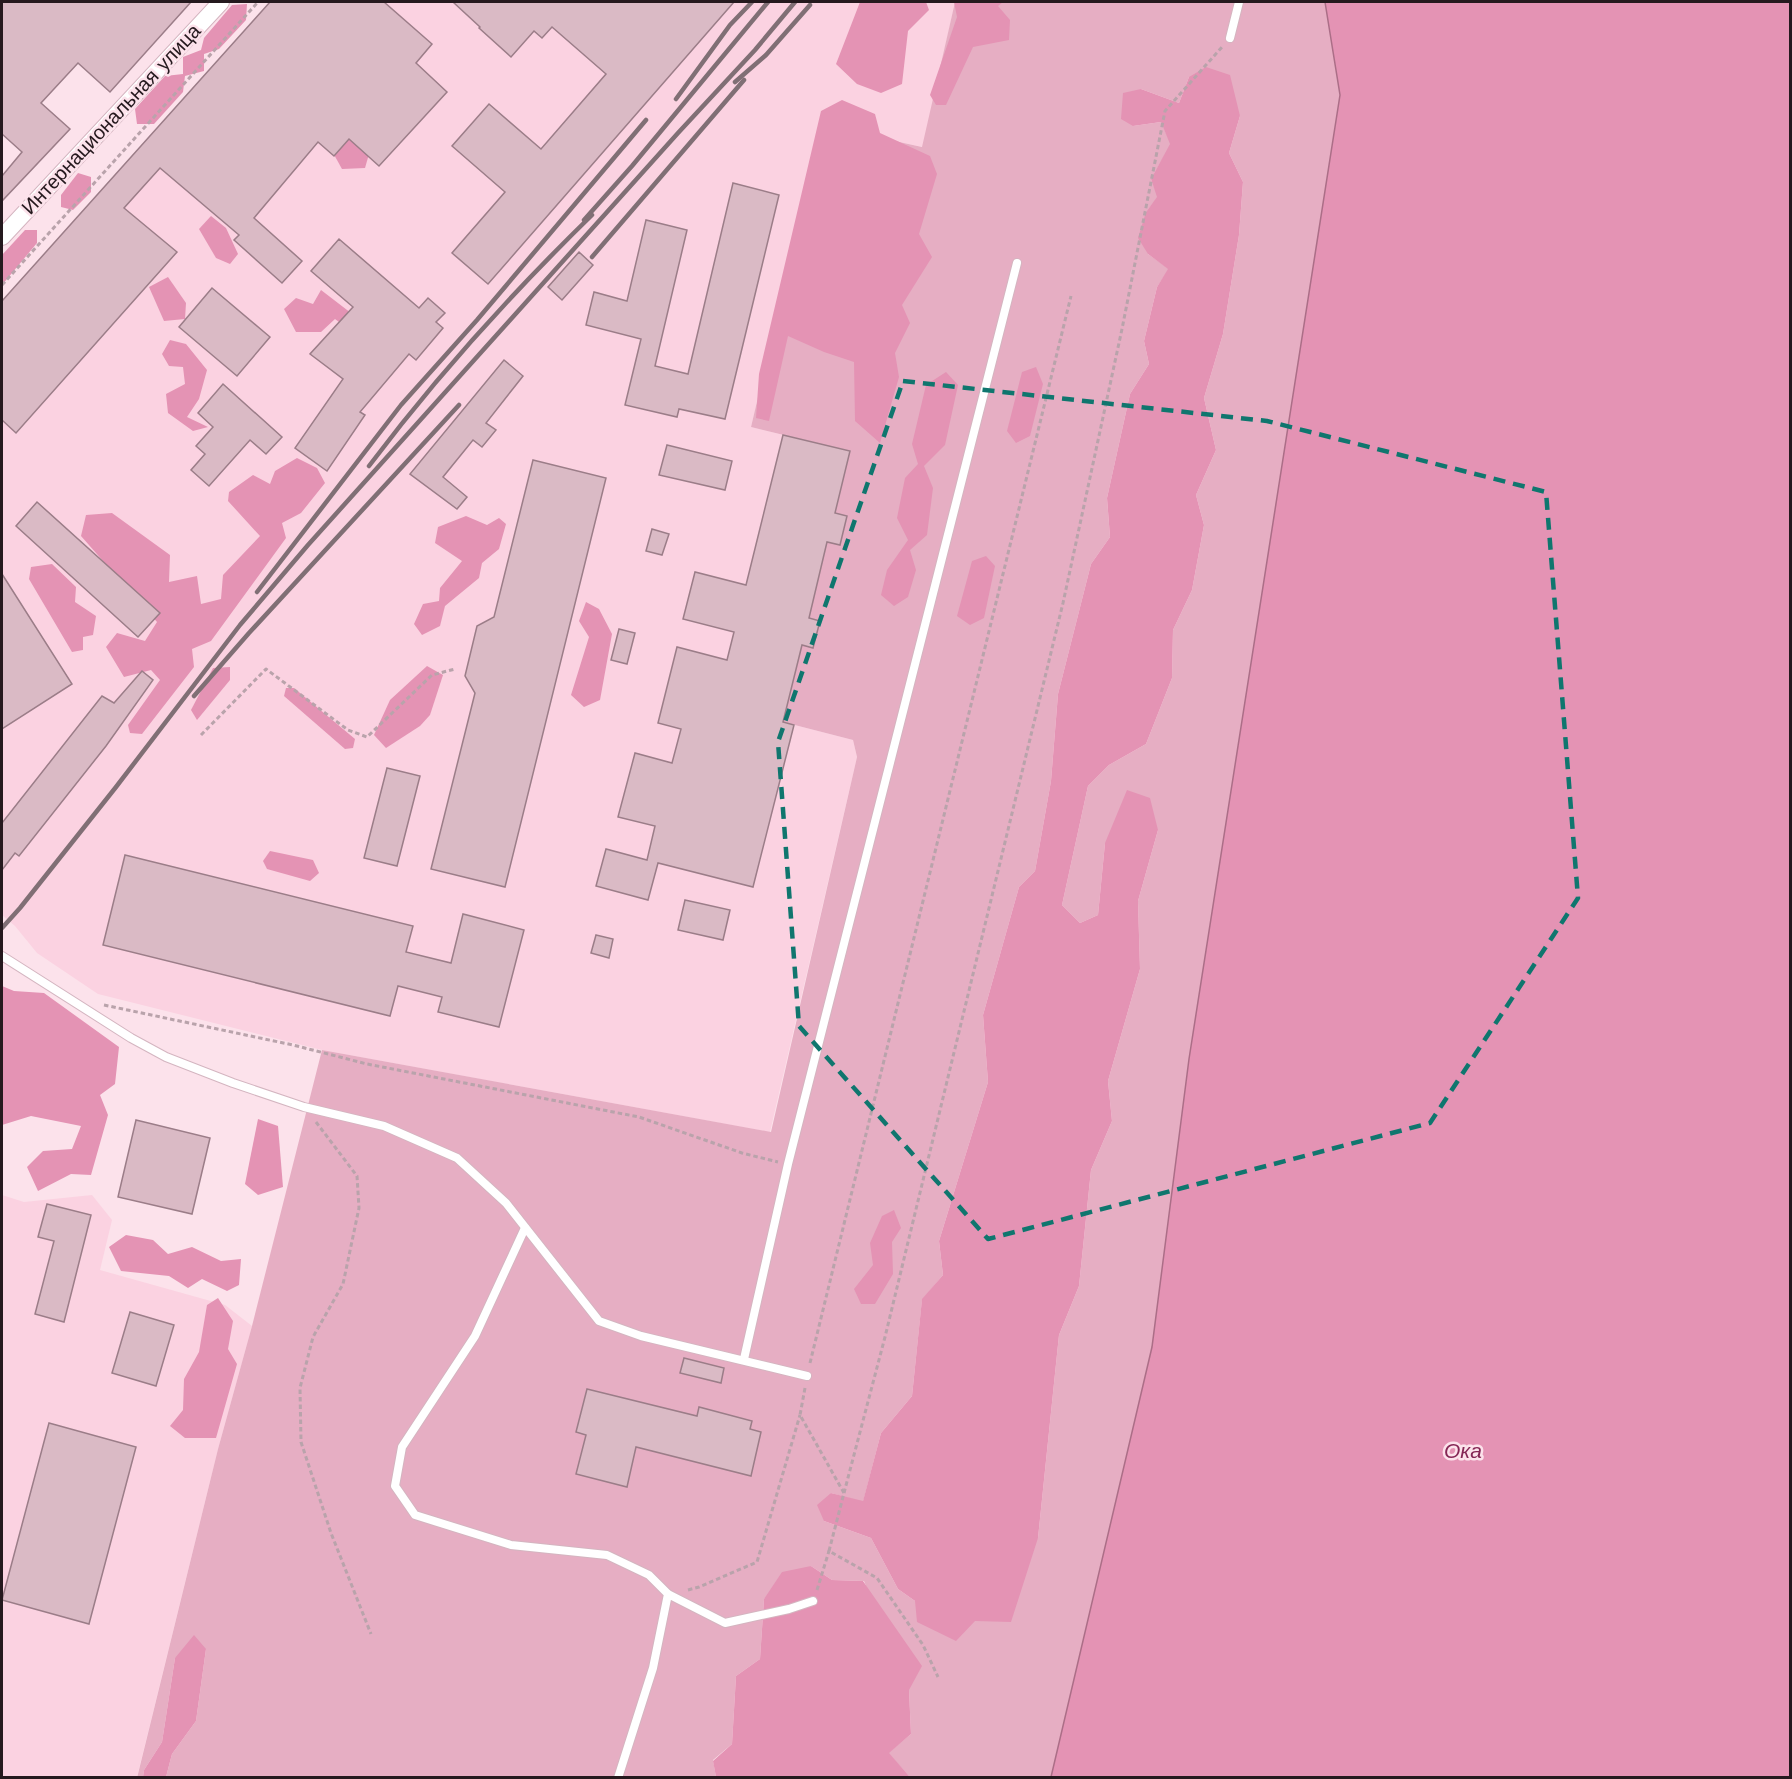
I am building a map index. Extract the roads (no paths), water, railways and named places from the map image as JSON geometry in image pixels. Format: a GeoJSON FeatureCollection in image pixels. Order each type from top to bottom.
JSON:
{"type":"FeatureCollection","features":[{"type":"Feature","properties":{"kind":"street","name":"Интернациональная улица"},"geometry":{"type":"LineString","coordinates":[[2,237],[221,2]]}},
{"type":"Feature","properties":{"kind":"lane"},"geometry":{"type":"LineString","coordinates":[[1230,38],[1239,2]]}},
{"type":"Feature","properties":{"kind":"lane"},"geometry":{"type":"LineString","coordinates":[[744,1359],[788,1164],[1017,263]]}},
{"type":"Feature","properties":{"kind":"lane"},"geometry":{"type":"LineString","coordinates":[[2,956],[166,1057],[304,1107],[384,1126],[457,1158],[506,1203],[599,1321],[641,1336],[807,1376]]}},
{"type":"Feature","properties":{"kind":"lane"},"geometry":{"type":"LineString","coordinates":[[525,1228],[475,1336],[402,1447],[395,1486],[415,1515],[511,1545],[607,1555],[649,1575],[668,1594],[725,1623],[789,1610],[813,1601]]}},
{"type":"Feature","properties":{"kind":"lane"},"geometry":{"type":"LineString","coordinates":[[618,1778],[652,1668],[668,1594]]}},
{"type":"Feature","properties":{"kind":"water","name":"Ока"},"geometry":{"type":"Polygon","coordinates":[[[1325,2],[1790,2],[1790,1777],[1051,1777],[1152,1347],[1189,1059],[1340,95],[1325,2]]]}},
{"type":"Feature","properties":{"kind":"railway"},"geometry":{"type":"LineString","coordinates":[[676,99],[730,25],[752,2]]}},
{"type":"Feature","properties":{"kind":"railway"},"geometry":{"type":"LineString","coordinates":[[584,220],[632,166],[768,2]]}},
{"type":"Feature","properties":{"kind":"railway"},"geometry":{"type":"LineString","coordinates":[[2,928],[116,787],[240,625],[308,545],[755,50],[795,2]]}},
{"type":"Feature","properties":{"kind":"railway"},"geometry":{"type":"LineString","coordinates":[[735,82],[766,55],[810,5]]}},
{"type":"Feature","properties":{"kind":"railway"},"geometry":{"type":"LineString","coordinates":[[592,257],[744,80]]}},
{"type":"Feature","properties":{"kind":"railway"},"geometry":{"type":"LineString","coordinates":[[257,592],[401,405],[477,320],[646,120]]}},
{"type":"Feature","properties":{"kind":"railway"},"geometry":{"type":"LineString","coordinates":[[369,466],[476,336],[592,215]]}},
{"type":"Feature","properties":{"kind":"railway"},"geometry":{"type":"LineString","coordinates":[[194,696],[459,405]]}}]}
